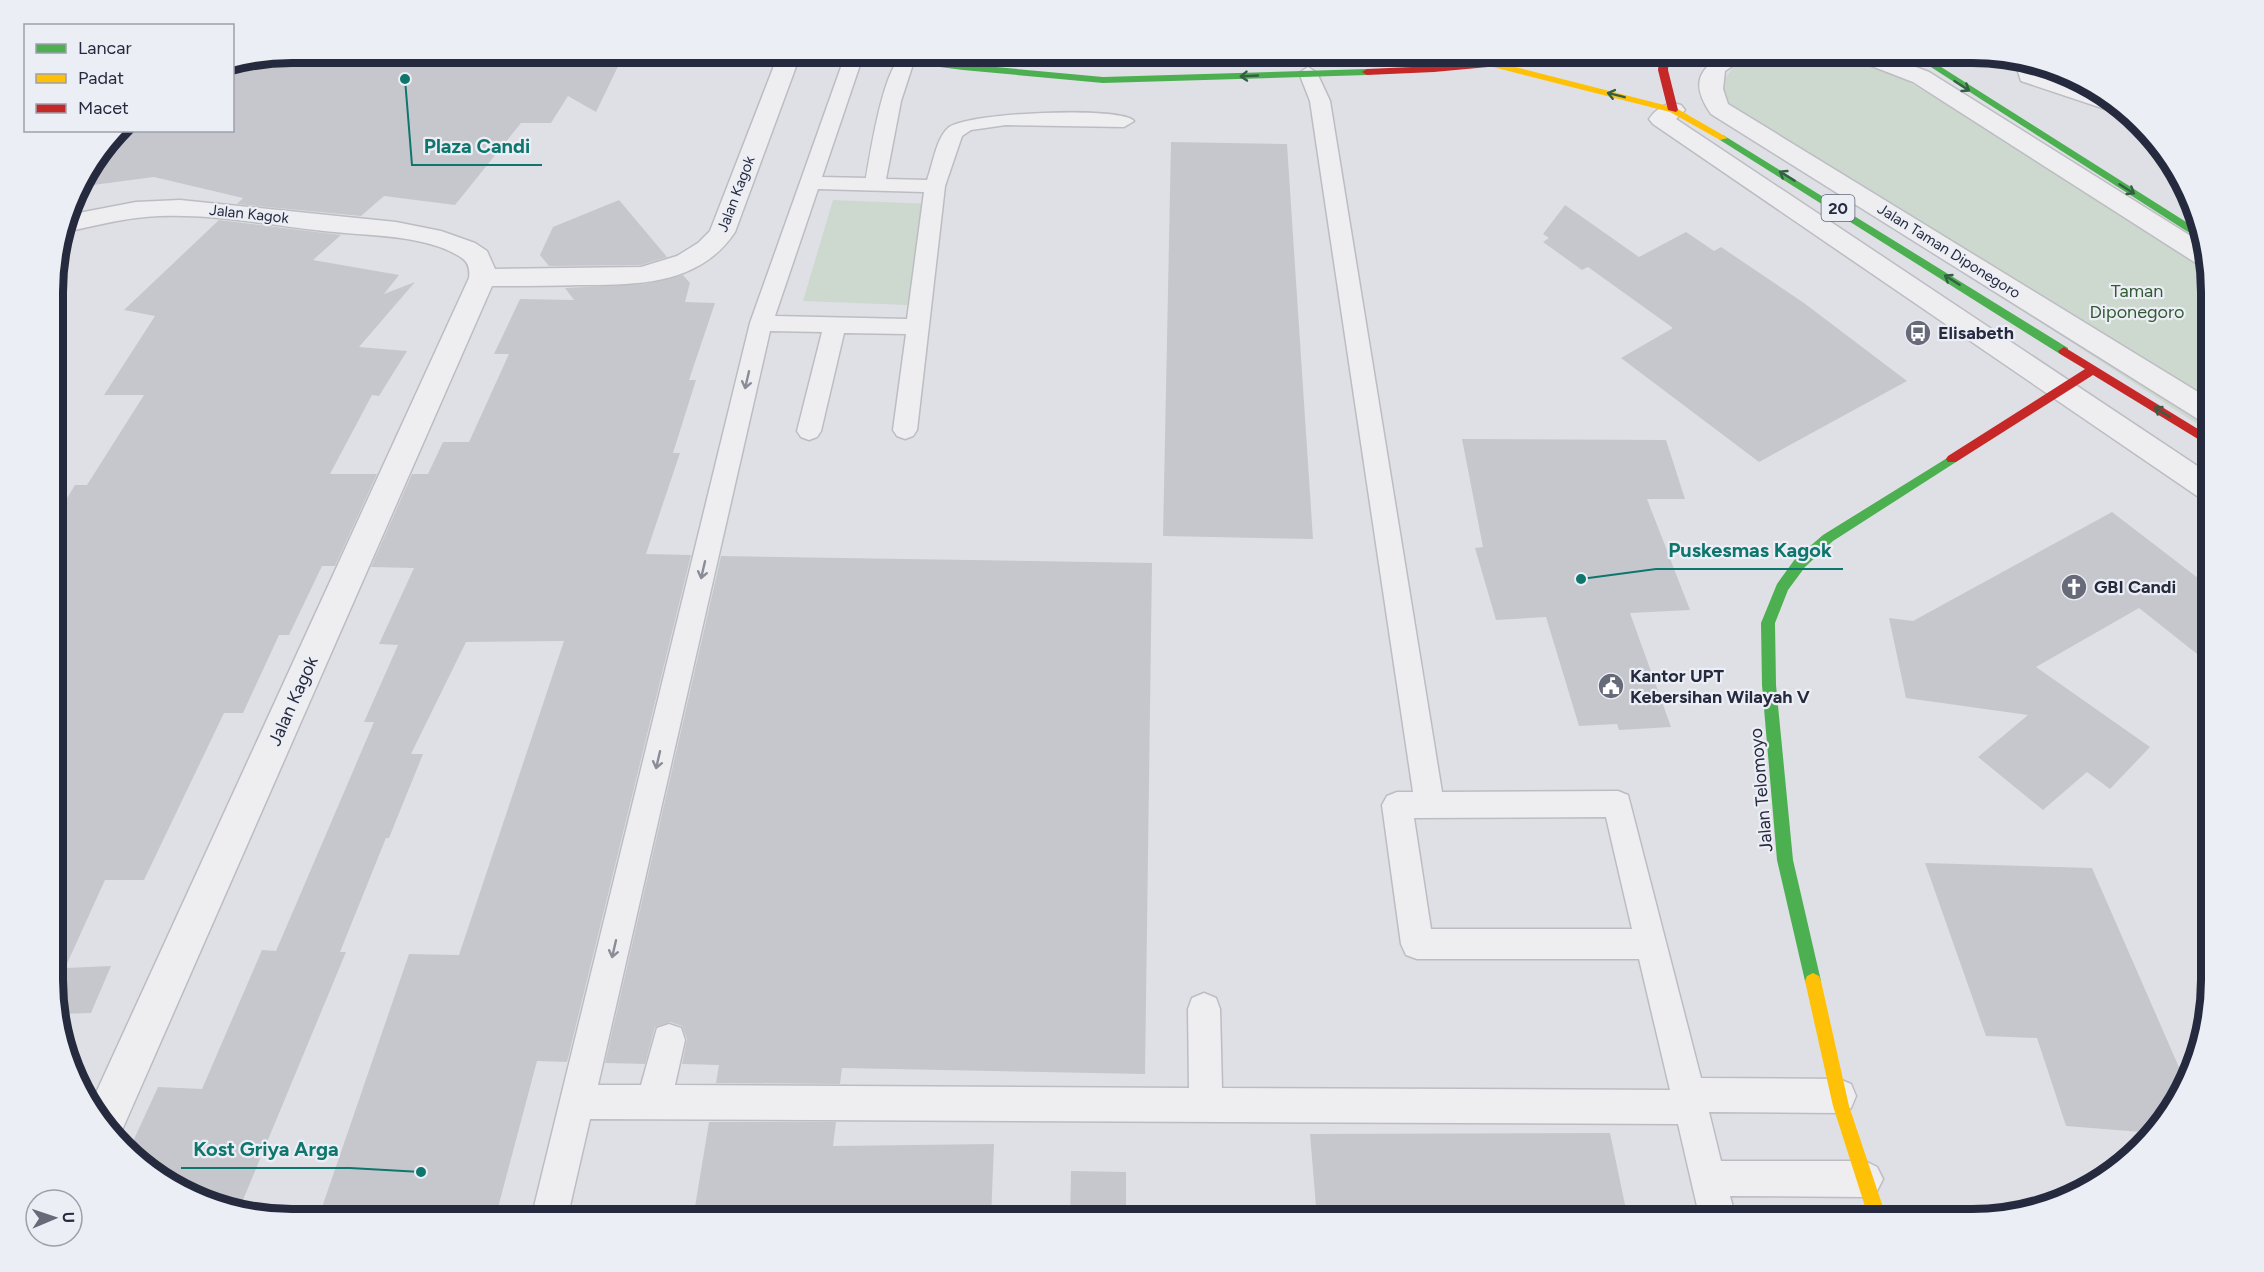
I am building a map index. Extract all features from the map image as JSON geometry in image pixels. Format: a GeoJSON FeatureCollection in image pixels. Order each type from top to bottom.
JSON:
{"type":"FeatureCollection","features":[{"type":"Feature","properties":{"kind":"main road","name":"20"},"geometry":{"type":"LineString","coordinates":[[926,63],[1103,80],[1159,80],[1513,63]]}},
{"type":"Feature","properties":{"kind":"main road"},"geometry":{"type":"LineString","coordinates":[[1664,63],[1673,110]]}},
{"type":"Feature","properties":{"kind":"main road"},"geometry":{"type":"LineString","coordinates":[[1929,63],[2192,230]]}},
{"type":"Feature","properties":{"kind":"main road","name":"20"},"geometry":{"type":"LineString","coordinates":[[1496,65],[1673,110]]}},
{"type":"Feature","properties":{"kind":"main road","name":"Jalan Taman Diponegoro"},"geometry":{"type":"LineString","coordinates":[[1673,110],[1771,166],[2201,437]]}},
{"type":"Feature","properties":{"kind":"main road","name":"Jalan Telomoyo"},"geometry":{"type":"LineString","coordinates":[[1875,1209],[1839,1096],[1785,860],[1769,685],[1768,623],[1782,588],[1800,563],[1828,538],[2094,369]]}},
{"type":"Feature","properties":{"kind":"street","name":"Jalan Kagok"},"geometry":{"type":"LineString","coordinates":[[482,278],[641,276],[664,272],[715,245],[722,232],[786,63]]}},
{"type":"Feature","properties":{"kind":"street","name":"Jalan Taman Diponegoro"},"geometry":{"type":"LineString","coordinates":[[1723,63],[1715,68],[1711,82],[1711,97],[1719,109],[2201,408]]}},
{"type":"Feature","properties":{"kind":"street"},"geometry":{"type":"LineString","coordinates":[[1886,63],[1921,77],[2198,252]]}},
{"type":"Feature","properties":{"kind":"street"},"geometry":{"type":"LineString","coordinates":[[1673,110],[1661,119],[1787,200],[2061,391],[2201,483]]}},
{"type":"Feature","properties":{"kind":"street","name":"Jalan Kagok"},"geometry":{"type":"LineString","coordinates":[[74,222],[123,212],[160,208],[227,211],[412,233],[467,249],[478,257],[484,268],[482,278],[107,1115]]}},
{"type":"Feature","properties":{"kind":"lane"},"geometry":{"type":"LineString","coordinates":[[551,1209],[761,323],[851,63]]}},
{"type":"Feature","properties":{"kind":"lane"},"geometry":{"type":"LineString","coordinates":[[875,184],[891,101],[904,63]]}},
{"type":"Feature","properties":{"kind":"lane"},"geometry":{"type":"LineString","coordinates":[[2026,70],[2028,77],[2094,99]]}},
{"type":"Feature","properties":{"kind":"lane"},"geometry":{"type":"LineString","coordinates":[[1308,72],[1320,101],[1430,806]]}},
{"type":"Feature","properties":{"kind":"lane"},"geometry":{"type":"LineString","coordinates":[[905,430],[936,186],[954,133],[962,126],[985,120],[1124,122]]}},
{"type":"Feature","properties":{"kind":"lane"},"geometry":{"type":"LineString","coordinates":[[808,183],[936,186]]}},
{"type":"Feature","properties":{"kind":"lane"},"geometry":{"type":"LineString","coordinates":[[761,323],[918,327]]}},
{"type":"Feature","properties":{"kind":"lane"},"geometry":{"type":"LineString","coordinates":[[809,431],[835,324]]}},
{"type":"Feature","properties":{"kind":"lane"},"geometry":{"type":"LineString","coordinates":[[1652,944],[1417,944],[1397,805],[1618,804],[1652,944],[1690,1101],[1716,1209]]}},
{"type":"Feature","properties":{"kind":"lane"},"geometry":{"type":"LineString","coordinates":[[1204,1009],[1206,1105]]}},
{"type":"Feature","properties":{"kind":"lane"},"geometry":{"type":"LineString","coordinates":[[654,1103],[669,1040]]}},
{"type":"Feature","properties":{"kind":"lane"},"geometry":{"type":"LineString","coordinates":[[578,1102],[1206,1105],[1690,1101],[1839,1096]]}},
{"type":"Feature","properties":{"kind":"lane"},"geometry":{"type":"LineString","coordinates":[[1708,1178],[1865,1179]]}},
{"type":"Feature","properties":{"kind":"green space","name":"Taman Diponegoro"},"geometry":{"type":"Polygon","coordinates":[[[1870,63],[1878,66],[1909,82],[2198,256],[2201,277],[2201,426],[1775,149],[1727,110],[1720,88],[1737,64],[1870,63]]]}},
{"type":"Feature","properties":{"kind":"green space"},"geometry":{"type":"Polygon","coordinates":[[[833,200],[931,204],[907,305],[803,301],[833,200]]]}},
{"type":"Feature","properties":{"kind":"building"},"geometry":{"type":"Polygon","coordinates":[[[277,63],[620,63],[596,112],[568,96],[551,123],[521,123],[455,205],[384,196],[361,216],[237,204],[243,198],[154,177],[93,185],[102,165],[128,132],[234,132],[234,71],[247,67],[277,63]]]}},
{"type":"Feature","properties":{"kind":"building"},"geometry":{"type":"Polygon","coordinates":[[[1171,142],[1287,144],[1313,539],[1163,536],[1171,142]]]}},
{"type":"Feature","properties":{"kind":"building"},"geometry":{"type":"Polygon","coordinates":[[[619,200],[667,257],[641,265],[549,266],[540,255],[553,227],[619,200]]]}},
{"type":"Feature","properties":{"kind":"building"},"geometry":{"type":"Polygon","coordinates":[[[1565,205],[1639,257],[1686,232],[1714,251],[1721,247],[1804,303],[1907,381],[1759,462],[1621,358],[1673,328],[1588,267],[1582,270],[1543,242],[1549,238],[1543,234],[1565,205]]]}},
{"type":"Feature","properties":{"kind":"building"},"geometry":{"type":"Polygon","coordinates":[[[219,220],[341,235],[313,260],[399,275],[384,294],[415,282],[359,347],[407,351],[379,396],[372,395],[330,474],[377,474],[335,566],[322,566],[289,635],[279,635],[243,713],[224,713],[144,880],[105,880],[65,968],[111,966],[91,1013],[65,1014],[63,995],[63,505],[75,485],[87,485],[144,395],[104,395],[155,316],[124,310],[219,220]]]}},
{"type":"Feature","properties":{"kind":"building"},"geometry":{"type":"Polygon","coordinates":[[[683,275],[690,283],[685,302],[715,303],[689,380],[696,380],[673,453],[680,453],[646,554],[691,555],[567,1062],[537,1061],[498,1209],[321,1209],[409,954],[459,955],[564,641],[466,642],[411,754],[423,754],[389,838],[386,838],[340,952],[346,952],[242,1203],[204,1192],[153,1162],[132,1144],[158,1087],[202,1089],[262,950],[276,951],[374,722],[364,722],[398,645],[379,644],[414,568],[371,567],[412,474],[428,474],[443,442],[469,442],[509,354],[494,354],[520,299],[574,300],[565,288],[645,284],[683,275]]]}},
{"type":"Feature","properties":{"kind":"building"},"geometry":{"type":"Polygon","coordinates":[[[1462,439],[1666,440],[1685,499],[1647,499],[1690,610],[1630,613],[1671,727],[1619,730],[1617,724],[1579,726],[1546,617],[1496,620],[1475,548],[1483,547],[1462,439]]]}},
{"type":"Feature","properties":{"kind":"building"},"geometry":{"type":"Polygon","coordinates":[[[2112,512],[2201,580],[2201,657],[2139,608],[2036,667],[2150,747],[2110,789],[2087,772],[2043,810],[1978,757],[2028,715],[1906,698],[1889,618],[1913,621],[2112,512]]]}},
{"type":"Feature","properties":{"kind":"building"},"geometry":{"type":"Polygon","coordinates":[[[721,556],[1152,563],[1145,1074],[842,1068],[840,1084],[716,1083],[719,1065],[682,1064],[687,1039],[682,1026],[670,1022],[655,1027],[645,1064],[605,1063],[721,556]]]}},
{"type":"Feature","properties":{"kind":"building"},"geometry":{"type":"Polygon","coordinates":[[[1925,863],[2092,868],[2181,1073],[2162,1107],[2143,1132],[2066,1126],[2037,1038],[1986,1036],[1925,863]]]}},
{"type":"Feature","properties":{"kind":"building"},"geometry":{"type":"Polygon","coordinates":[[[709,1122],[836,1122],[833,1146],[994,1144],[991,1209],[695,1209],[709,1122]]]}},
{"type":"Feature","properties":{"kind":"building"},"geometry":{"type":"Polygon","coordinates":[[[1610,1133],[1626,1209],[1316,1209],[1310,1134],[1610,1133]]]}},
{"type":"Feature","properties":{"kind":"building"},"geometry":{"type":"Polygon","coordinates":[[[1071,1171],[1126,1172],[1126,1209],[1070,1209],[1071,1171]]]}},
{"type":"Feature","properties":{"kind":"traffic: fast"},"geometry":{"type":"LineString","coordinates":[[932,63],[1103,80],[1367,72]]}},
{"type":"Feature","properties":{"kind":"traffic: fast"},"geometry":{"type":"LineString","coordinates":[[1929,63],[2192,230]]}},
{"type":"Feature","properties":{"kind":"traffic: fast"},"geometry":{"type":"LineString","coordinates":[[1723,138],[2064,351]]}},
{"type":"Feature","properties":{"kind":"traffic: fast"},"geometry":{"type":"LineString","coordinates":[[1813,981],[1785,860],[1769,685],[1768,623],[1782,588],[1800,563],[1828,538],[1952,459]]}},
{"type":"Feature","properties":{"kind":"traffic: slow"},"geometry":{"type":"LineString","coordinates":[[1496,65],[1673,110],[1723,138]]}},
{"type":"Feature","properties":{"kind":"traffic: slow"},"geometry":{"type":"LineString","coordinates":[[1813,981],[1841,1106],[1875,1209]]}},
{"type":"Feature","properties":{"kind":"traffic: jam"},"geometry":{"type":"LineString","coordinates":[[1367,72],[1498,63]]}},
{"type":"Feature","properties":{"kind":"traffic: jam"},"geometry":{"type":"LineString","coordinates":[[1663,63],[1663,70],[1673,110]]}},
{"type":"Feature","properties":{"kind":"traffic: jam"},"geometry":{"type":"LineString","coordinates":[[2064,351],[2201,437]]}},
{"type":"Feature","properties":{"kind":"traffic: jam"},"geometry":{"type":"LineString","coordinates":[[1952,459],[2094,369]]}},
{"type":"Feature","properties":{"kind":"place","name":"Plaza Candi"},"geometry":{"type":"Point","coordinates":[405,79]}},
{"type":"Feature","properties":{"kind":"place","name":"Elisabeth"},"geometry":{"type":"Point","coordinates":[1918,333]}},
{"type":"Feature","properties":{"kind":"place","name":"Puskesmas Kagok"},"geometry":{"type":"Point","coordinates":[1581,579]}},
{"type":"Feature","properties":{"kind":"place","name":"GBI Candi"},"geometry":{"type":"Point","coordinates":[2074,587]}},
{"type":"Feature","properties":{"kind":"place","name":"Kantor UPT Kebersihan Wilayah V"},"geometry":{"type":"Point","coordinates":[1611,686]}},
{"type":"Feature","properties":{"kind":"place","name":"Kost Griya Arga"},"geometry":{"type":"Point","coordinates":[421,1172]}}]}
